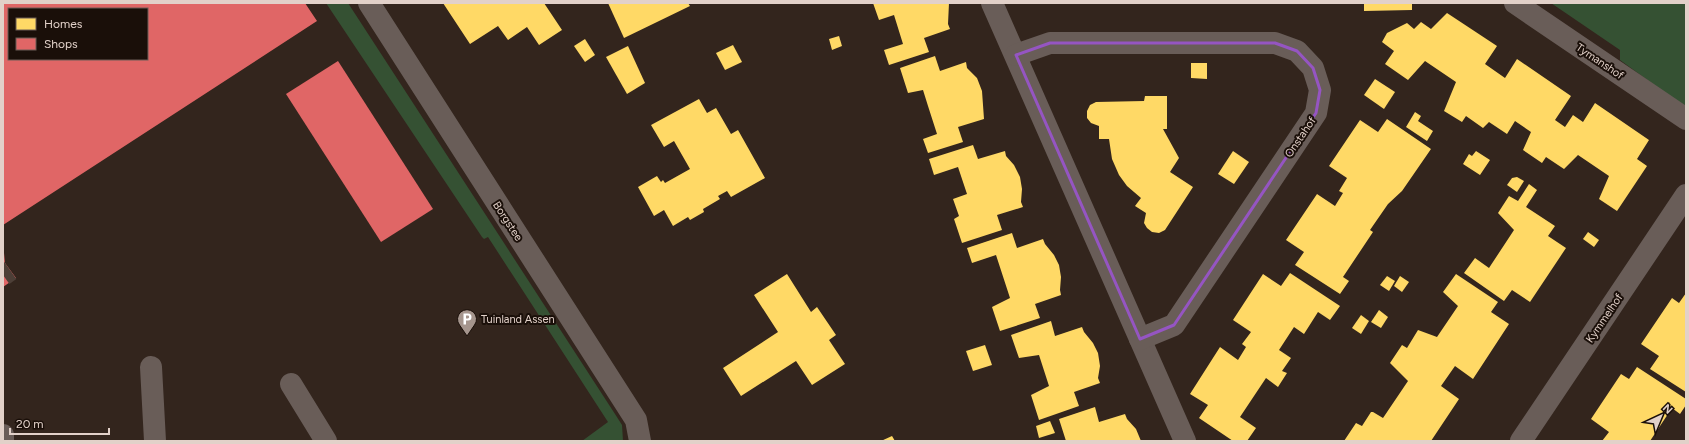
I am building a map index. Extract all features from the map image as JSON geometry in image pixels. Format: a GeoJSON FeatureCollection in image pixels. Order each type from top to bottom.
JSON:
{"type":"FeatureCollection","features":[{"type":"Feature","properties":{"kind":"street","name":"Borgstee"},"geometry":{"type":"LineString","coordinates":[[369,3],[636,420],[640,441]]}},
{"type":"Feature","properties":{"kind":"street"},"geometry":{"type":"LineString","coordinates":[[992,3],[1185,441]]}},
{"type":"Feature","properties":{"kind":"street","name":"Tymanshof"},"geometry":{"type":"LineString","coordinates":[[1514,3],[1686,119]]}},
{"type":"Feature","properties":{"kind":"street","name":"Onstahof"},"geometry":{"type":"LineString","coordinates":[[1016,55],[1050,43],[1275,43],[1297,51],[1313,68],[1320,90],[1316,112],[1174,325],[1140,340]]}},
{"type":"Feature","properties":{"kind":"street","name":"Kymmelhof"},"geometry":{"type":"LineString","coordinates":[[1521,441],[1686,195]]}},
{"type":"Feature","properties":{"kind":"street"},"geometry":{"type":"LineString","coordinates":[[151,367],[155,441]]}},
{"type":"Feature","properties":{"kind":"street"},"geometry":{"type":"LineString","coordinates":[[291,384],[326,441]]}},
{"type":"Feature","properties":{"kind":"street"},"geometry":{"type":"LineString","coordinates":[[3,434],[4,441]]}},
{"type":"Feature","properties":{"kind":"highlighted area"},"geometry":{"type":"Polygon","coordinates":[[[1050,43],[1275,43],[1297,51],[1313,68],[1320,90],[1316,113],[1174,325],[1140,339],[1016,55],[1050,43]]]}},
{"type":"Feature","properties":{"kind":"green space"},"geometry":{"type":"Polygon","coordinates":[[[326,3],[348,3],[622,425],[623,441],[582,441],[608,422],[488,237],[484,239],[482,237],[326,3]]]}},
{"type":"Feature","properties":{"kind":"green space"},"geometry":{"type":"Polygon","coordinates":[[[1551,3],[1686,3],[1686,108],[1620,60],[1620,50],[1551,3]]]}},
{"type":"Feature","properties":{"kind":"building: Homes"},"geometry":{"type":"Polygon","coordinates":[[[443,3],[544,3],[562,30],[539,45],[527,27],[508,40],[498,26],[470,44],[443,3]]]}},
{"type":"Feature","properties":{"kind":"building: Homes"},"geometry":{"type":"Polygon","coordinates":[[[608,3],[688,3],[690,6],[624,38],[608,3]]]}},
{"type":"Feature","properties":{"kind":"building: Homes"},"geometry":{"type":"Polygon","coordinates":[[[873,3],[949,3],[948,24],[950,29],[924,38],[929,52],[889,65],[884,50],[903,44],[894,15],[879,20],[873,3]]]}},
{"type":"Feature","properties":{"kind":"building: Homes"},"geometry":{"type":"Polygon","coordinates":[[[1364,3],[1412,3],[1412,10],[1364,11],[1364,3]]]}},
{"type":"Feature","properties":{"kind":"building: Homes"},"geometry":{"type":"Polygon","coordinates":[[[1447,13],[1497,46],[1485,64],[1505,78],[1517,59],[1571,96],[1555,120],[1565,127],[1573,115],[1583,122],[1595,103],[1649,140],[1637,159],[1647,166],[1617,211],[1599,199],[1609,176],[1578,155],[1564,169],[1546,157],[1542,163],[1523,150],[1531,132],[1515,121],[1507,134],[1489,122],[1483,128],[1466,116],[1462,122],[1444,111],[1456,82],[1425,61],[1408,80],[1385,64],[1394,51],[1382,42],[1387,33],[1407,23],[1414,29],[1421,22],[1431,29],[1447,13]]]}},
{"type":"Feature","properties":{"kind":"building: Homes"},"geometry":{"type":"Polygon","coordinates":[[[839,36],[842,46],[832,50],[829,39],[839,36]]]}},
{"type":"Feature","properties":{"kind":"building: Homes"},"geometry":{"type":"Polygon","coordinates":[[[585,39],[595,55],[585,62],[574,46],[585,39]]]}},
{"type":"Feature","properties":{"kind":"building: Homes"},"geometry":{"type":"Polygon","coordinates":[[[733,45],[742,62],[725,70],[716,53],[733,45]]]}},
{"type":"Feature","properties":{"kind":"building: Homes"},"geometry":{"type":"Polygon","coordinates":[[[628,46],[645,83],[627,94],[606,57],[628,46]]]}},
{"type":"Feature","properties":{"kind":"building: Homes"},"geometry":{"type":"Polygon","coordinates":[[[935,56],[940,71],[966,62],[967,68],[977,78],[982,91],[984,119],[958,127],[963,142],[928,153],[923,139],[937,134],[923,90],[908,93],[900,68],[935,56]]]}},
{"type":"Feature","properties":{"kind":"building: Homes"},"geometry":{"type":"Polygon","coordinates":[[[1191,63],[1207,63],[1207,79],[1191,78],[1191,63]]]}},
{"type":"Feature","properties":{"kind":"building: Homes"},"geometry":{"type":"Polygon","coordinates":[[[1375,79],[1395,92],[1384,109],[1364,95],[1375,79]]]}},
{"type":"Feature","properties":{"kind":"building: Homes"},"geometry":{"type":"Polygon","coordinates":[[[1145,96],[1167,96],[1167,129],[1163,129],[1179,158],[1170,172],[1193,187],[1165,230],[1159,233],[1152,232],[1147,228],[1144,223],[1146,213],[1135,206],[1141,198],[1127,186],[1119,175],[1112,159],[1109,139],[1099,139],[1099,126],[1091,123],[1087,118],[1087,111],[1090,105],[1096,102],[1144,101],[1145,96]]]}},
{"type":"Feature","properties":{"kind":"building: Homes"},"geometry":{"type":"Polygon","coordinates":[[[699,99],[707,113],[716,108],[731,134],[738,130],[765,178],[731,197],[727,191],[718,196],[720,199],[703,209],[704,212],[690,220],[688,217],[673,226],[664,210],[654,216],[638,187],[657,176],[661,182],[663,180],[665,183],[690,169],[674,141],[664,147],[651,125],[699,99]]]}},
{"type":"Feature","properties":{"kind":"building: Homes"},"geometry":{"type":"Polygon","coordinates":[[[1415,112],[1421,116],[1418,121],[1433,131],[1427,141],[1406,127],[1415,112]]]}},
{"type":"Feature","properties":{"kind":"building: Homes"},"geometry":{"type":"Polygon","coordinates":[[[1387,119],[1431,149],[1402,191],[1388,204],[1370,230],[1373,232],[1343,277],[1349,281],[1340,294],[1295,265],[1304,252],[1286,240],[1317,194],[1335,206],[1343,193],[1339,191],[1347,178],[1329,166],[1360,120],[1378,132],[1387,119]]]}},
{"type":"Feature","properties":{"kind":"building: Homes"},"geometry":{"type":"Polygon","coordinates":[[[973,145],[978,159],[1005,151],[1006,156],[1014,165],[1020,177],[1022,189],[1021,202],[1023,207],[997,215],[1002,230],[962,243],[954,219],[959,216],[953,199],[967,194],[958,167],[934,175],[929,159],[973,145]]]}},
{"type":"Feature","properties":{"kind":"building: Homes"},"geometry":{"type":"Polygon","coordinates":[[[1233,151],[1249,162],[1234,184],[1218,174],[1233,151]]]}},
{"type":"Feature","properties":{"kind":"building: Homes"},"geometry":{"type":"Polygon","coordinates":[[[1476,151],[1490,160],[1480,175],[1463,164],[1469,154],[1472,156],[1476,151]]]}},
{"type":"Feature","properties":{"kind":"building: Homes"},"geometry":{"type":"Polygon","coordinates":[[[1517,177],[1524,181],[1517,192],[1507,185],[1512,178],[1517,177]]]}},
{"type":"Feature","properties":{"kind":"building: Homes"},"geometry":{"type":"Polygon","coordinates":[[[1529,184],[1537,190],[1526,207],[1555,226],[1548,236],[1566,248],[1530,302],[1512,290],[1504,301],[1464,273],[1475,258],[1489,268],[1514,230],[1498,213],[1509,196],[1518,201],[1529,184]]]}},
{"type":"Feature","properties":{"kind":"building: Homes"},"geometry":{"type":"Polygon","coordinates":[[[1588,232],[1599,240],[1594,247],[1583,239],[1588,232]]]}},
{"type":"Feature","properties":{"kind":"building: Homes"},"geometry":{"type":"Polygon","coordinates":[[[1012,233],[1017,248],[1043,239],[1059,265],[1061,295],[1035,304],[1040,318],[1000,331],[992,307],[1010,298],[996,255],[972,263],[967,248],[1012,233]]]}},
{"type":"Feature","properties":{"kind":"building: Homes"},"geometry":{"type":"Polygon","coordinates":[[[1290,273],[1340,306],[1330,320],[1318,312],[1304,334],[1294,327],[1279,350],[1291,358],[1282,371],[1287,373],[1278,387],[1266,378],[1240,417],[1256,428],[1247,441],[1233,441],[1199,418],[1208,405],[1190,394],[1220,347],[1238,360],[1246,347],[1242,344],[1251,332],[1233,320],[1263,274],[1281,286],[1290,273]]]}},
{"type":"Feature","properties":{"kind":"building: Homes"},"geometry":{"type":"Polygon","coordinates":[[[787,274],[811,312],[817,307],[836,335],[829,340],[845,364],[812,385],[796,361],[741,396],[723,368],[778,332],[754,295],[787,274]]]}},
{"type":"Feature","properties":{"kind":"building: Homes"},"geometry":{"type":"Polygon","coordinates":[[[1456,274],[1498,302],[1491,312],[1509,324],[1473,379],[1455,366],[1441,386],[1459,399],[1431,441],[1344,441],[1356,423],[1362,426],[1371,412],[1383,418],[1408,381],[1390,363],[1402,345],[1407,348],[1418,330],[1437,337],[1458,306],[1443,292],[1456,274]]]}},
{"type":"Feature","properties":{"kind":"building: Homes"},"geometry":{"type":"Polygon","coordinates":[[[1387,276],[1395,281],[1389,291],[1380,285],[1387,276]]]}},
{"type":"Feature","properties":{"kind":"building: Homes"},"geometry":{"type":"Polygon","coordinates":[[[1400,276],[1409,282],[1402,292],[1394,286],[1400,276]]]}},
{"type":"Feature","properties":{"kind":"building: Homes"},"geometry":{"type":"Polygon","coordinates":[[[1686,293],[1686,392],[1650,369],[1659,356],[1641,344],[1672,298],[1679,303],[1686,293]]]}},
{"type":"Feature","properties":{"kind":"building: Homes"},"geometry":{"type":"Polygon","coordinates":[[[1379,310],[1388,317],[1381,328],[1371,322],[1379,310]]]}},
{"type":"Feature","properties":{"kind":"building: Homes"},"geometry":{"type":"Polygon","coordinates":[[[1361,315],[1369,321],[1361,334],[1352,328],[1361,315]]]}},
{"type":"Feature","properties":{"kind":"building: Homes"},"geometry":{"type":"Polygon","coordinates":[[[1051,321],[1055,336],[1082,327],[1098,353],[1100,366],[1098,378],[1100,383],[1074,392],[1079,406],[1039,420],[1031,395],[1049,386],[1039,355],[1019,358],[1011,335],[1051,321]]]}},
{"type":"Feature","properties":{"kind":"building: Homes"},"geometry":{"type":"Polygon","coordinates":[[[985,345],[992,365],[973,371],[966,351],[985,345]]]}},
{"type":"Feature","properties":{"kind":"building: Homes"},"geometry":{"type":"Polygon","coordinates":[[[1637,367],[1686,399],[1686,405],[1680,414],[1672,408],[1650,441],[1602,441],[1609,432],[1591,419],[1621,374],[1629,379],[1637,367]]]}},
{"type":"Feature","properties":{"kind":"building: Homes"},"geometry":{"type":"Polygon","coordinates":[[[1095,407],[1099,422],[1125,414],[1127,419],[1136,429],[1141,441],[1066,441],[1059,419],[1095,407]]]}},
{"type":"Feature","properties":{"kind":"building: Homes"},"geometry":{"type":"Polygon","coordinates":[[[1050,421],[1055,433],[1039,438],[1036,426],[1050,421]]]}},
{"type":"Feature","properties":{"kind":"building: Homes"},"geometry":{"type":"Polygon","coordinates":[[[892,436],[895,441],[881,441],[892,436]]]}},
{"type":"Feature","properties":{"kind":"building: Shops"},"geometry":{"type":"Polygon","coordinates":[[[3,3],[305,3],[317,21],[3,225],[3,3]]]}},
{"type":"Feature","properties":{"kind":"building: Shops"},"geometry":{"type":"Polygon","coordinates":[[[338,61],[433,209],[381,242],[286,94],[338,61]]]}},
{"type":"Feature","properties":{"kind":"building: Shops"},"geometry":{"type":"Polygon","coordinates":[[[3,253],[5,263],[16,278],[3,287],[3,253]]]}},
{"type":"Feature","properties":{"kind":"tunnel"},"geometry":{"type":"LineString","coordinates":[[3,275],[10,270]]}},
{"type":"Feature","properties":{"kind":"place","name":"Tuinland Assen"},"geometry":{"type":"Point","coordinates":[467,336]}}]}
